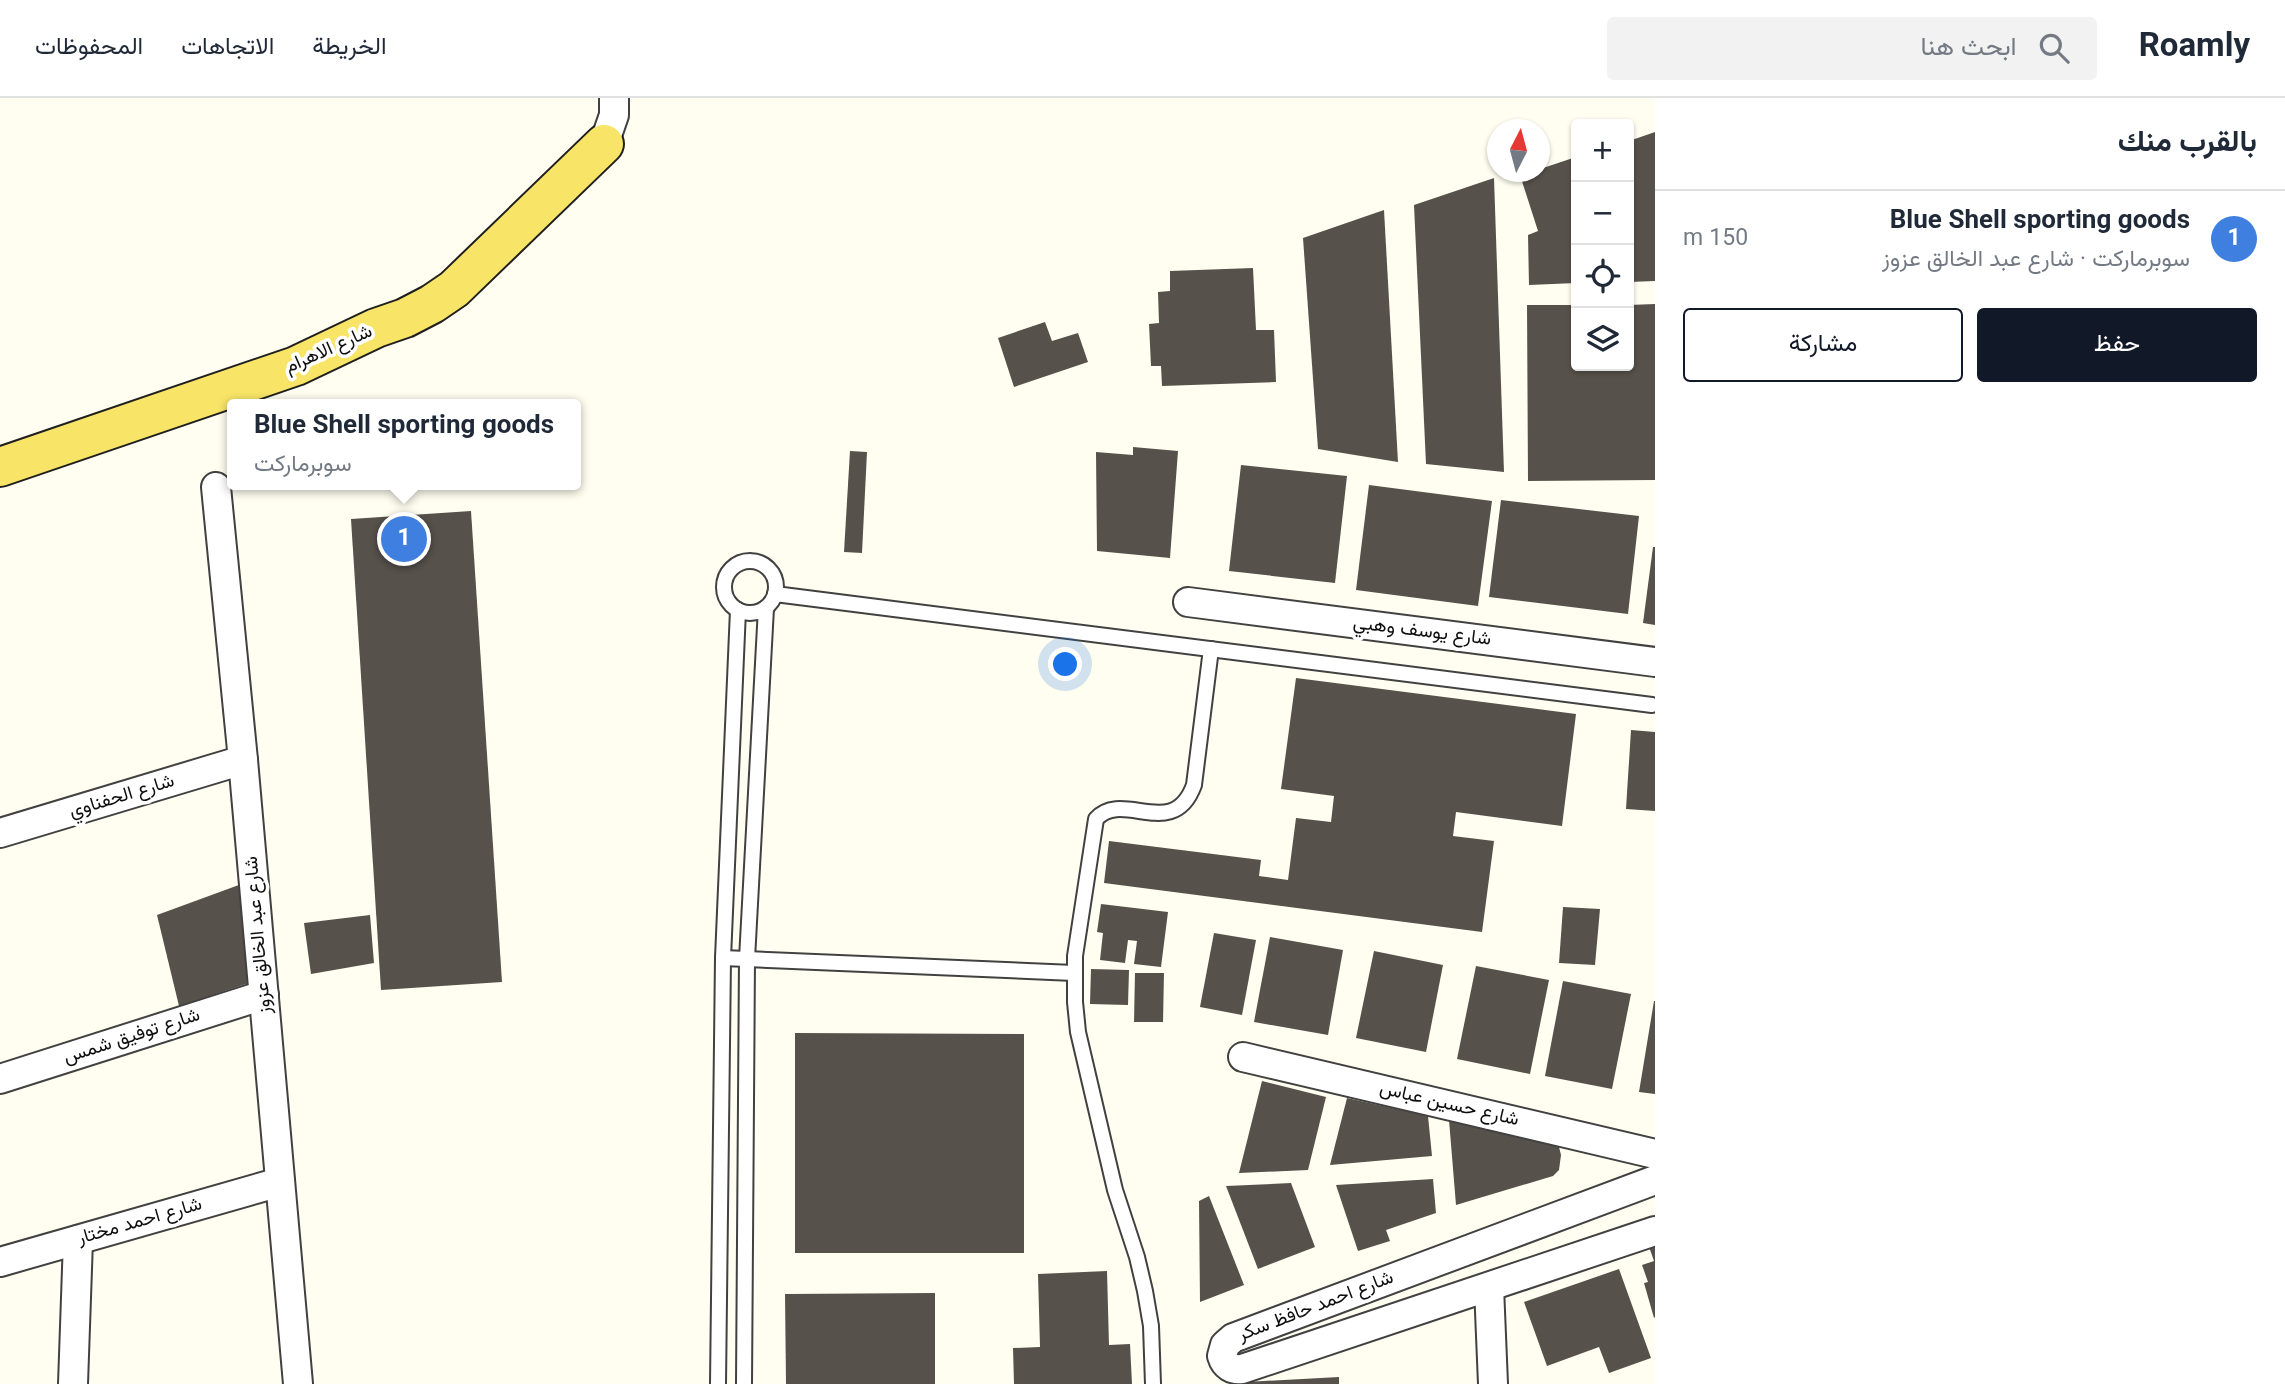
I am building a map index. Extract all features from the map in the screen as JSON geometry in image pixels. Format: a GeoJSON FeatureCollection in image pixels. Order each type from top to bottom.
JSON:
{"type":"FeatureCollection","features":[{"type":"Feature","properties":{"kind":"main road","name":"شارع الاهرام"},"geometry":{"type":"LineString","coordinates":[[0,467],[276,374],[432,304],[454,289],[604,144]]}},
{"type":"Feature","properties":{"kind":"street"},"geometry":{"type":"LineString","coordinates":[[604,144],[614,115],[614,98]]}},
{"type":"Feature","properties":{"kind":"street","name":"شارع عبد الخالق عزوز"},"geometry":{"type":"LineString","coordinates":[[216,487],[298,1384]]}},
{"type":"Feature","properties":{"kind":"street","name":"شارع يوسف وهبي"},"geometry":{"type":"LineString","coordinates":[[1188,602],[1655,663]]}},
{"type":"Feature","properties":{"kind":"street","name":"شارع الحفناوي"},"geometry":{"type":"LineString","coordinates":[[0,833],[243,760]]}},
{"type":"Feature","properties":{"kind":"street","name":"شارع توفيق شمس"},"geometry":{"type":"LineString","coordinates":[[0,1079],[264,995]]}},
{"type":"Feature","properties":{"kind":"street","name":"شارع حسين عباس"},"geometry":{"type":"LineString","coordinates":[[1242,1057],[1655,1154]]}},
{"type":"Feature","properties":{"kind":"street","name":"شارع احمد حافظ سكر"},"geometry":{"type":"LineString","coordinates":[[1655,1180],[1233,1338],[1225,1345],[1222,1356],[1232,1368],[1242,1369],[1655,1231]]}},
{"type":"Feature","properties":{"kind":"street","name":"شارع احمد مختار"},"geometry":{"type":"LineString","coordinates":[[0,1262],[280,1182]]}},
{"type":"Feature","properties":{"kind":"street"},"geometry":{"type":"LineString","coordinates":[[73,1384],[78,1240]]}},
{"type":"Feature","properties":{"kind":"street"},"geometry":{"type":"LineString","coordinates":[[1489,1287],[1493,1384]]}},
{"type":"Feature","properties":{"kind":"lane"},"geometry":{"type":"LineString","coordinates":[[744,1384],[747,959],[766,608],[775,594],[775,579],[765,566],[757,562],[742,562],[729,572],[724,587],[729,602],[738,610],[750,613],[766,608]]}},
{"type":"Feature","properties":{"kind":"lane"},"geometry":{"type":"LineString","coordinates":[[775,594],[1652,705]]}},
{"type":"Feature","properties":{"kind":"lane"},"geometry":{"type":"LineString","coordinates":[[718,1384],[723,958],[738,610]]}},
{"type":"Feature","properties":{"kind":"lane"},"geometry":{"type":"LineString","coordinates":[[1153,1384],[1151,1326],[1145,1291],[1115,1190],[1083,1061],[1074,972],[1096,819],[1111,808],[1160,814],[1182,805],[1189,796],[1194,785],[1211,649]]}},
{"type":"Feature","properties":{"kind":"lane"},"geometry":{"type":"LineString","coordinates":[[723,958],[1074,972]]}},
{"type":"Feature","properties":{"kind":"building"},"geometry":{"type":"Polygon","coordinates":[[[1655,132],[1655,281],[1634,282],[1634,139],[1655,132]]]}},
{"type":"Feature","properties":{"kind":"building"},"geometry":{"type":"Polygon","coordinates":[[[1571,159],[1571,283],[1529,285],[1528,235],[1538,231],[1522,182],[1550,182],[1550,166],[1571,159]]]}},
{"type":"Feature","properties":{"kind":"building"},"geometry":{"type":"Polygon","coordinates":[[[1487,180],[1494,182],[1504,472],[1426,464],[1414,205],[1487,180]]]}},
{"type":"Feature","properties":{"kind":"building"},"geometry":{"type":"Polygon","coordinates":[[[1384,210],[1398,462],[1318,449],[1303,238],[1384,210]]]}},
{"type":"Feature","properties":{"kind":"building"},"geometry":{"type":"Polygon","coordinates":[[[1253,268],[1256,330],[1274,330],[1276,382],[1162,386],[1161,366],[1151,366],[1149,324],[1159,323],[1158,292],[1170,291],[1170,271],[1253,268]]]}},
{"type":"Feature","properties":{"kind":"building"},"geometry":{"type":"Polygon","coordinates":[[[1655,304],[1655,480],[1528,481],[1527,305],[1571,305],[1571,371],[1634,371],[1634,305],[1655,304]]]}},
{"type":"Feature","properties":{"kind":"building"},"geometry":{"type":"Polygon","coordinates":[[[1045,322],[1052,341],[1078,333],[1088,362],[1014,387],[998,338],[1045,322]]]}},
{"type":"Feature","properties":{"kind":"building"},"geometry":{"type":"Polygon","coordinates":[[[1133,447],[1178,451],[1170,558],[1097,551],[1096,452],[1133,455],[1133,447]]]}},
{"type":"Feature","properties":{"kind":"building"},"geometry":{"type":"Polygon","coordinates":[[[850,451],[867,452],[862,553],[844,552],[850,451]]]}},
{"type":"Feature","properties":{"kind":"building"},"geometry":{"type":"Polygon","coordinates":[[[1241,465],[1347,476],[1335,583],[1229,571],[1241,465]]]}},
{"type":"Feature","properties":{"kind":"building"},"geometry":{"type":"Polygon","coordinates":[[[1369,485],[1492,501],[1478,606],[1356,590],[1369,485]]]}},
{"type":"Feature","properties":{"kind":"building"},"geometry":{"type":"Polygon","coordinates":[[[1501,500],[1639,516],[1628,614],[1489,597],[1501,500]]]}},
{"type":"Feature","properties":{"kind":"building"},"geometry":{"type":"Polygon","coordinates":[[[471,511],[502,982],[381,990],[351,519],[471,511]]]}},
{"type":"Feature","properties":{"kind":"building"},"geometry":{"type":"Polygon","coordinates":[[[1655,547],[1655,625],[1643,623],[1655,547]]]}},
{"type":"Feature","properties":{"kind":"building"},"geometry":{"type":"Polygon","coordinates":[[[1296,678],[1576,714],[1562,826],[1456,812],[1453,836],[1494,841],[1482,932],[1104,883],[1109,841],[1261,860],[1259,876],[1288,880],[1296,818],[1331,822],[1334,796],[1281,789],[1296,678]]]}},
{"type":"Feature","properties":{"kind":"building"},"geometry":{"type":"Polygon","coordinates":[[[1631,730],[1655,732],[1655,811],[1626,809],[1631,730]]]}},
{"type":"Feature","properties":{"kind":"building"},"geometry":{"type":"Polygon","coordinates":[[[247,882],[249,983],[179,1006],[157,915],[247,882]]]}},
{"type":"Feature","properties":{"kind":"building"},"geometry":{"type":"Polygon","coordinates":[[[1101,904],[1168,912],[1161,967],[1134,964],[1137,941],[1128,940],[1125,963],[1100,960],[1103,933],[1097,932],[1101,904]]]}},
{"type":"Feature","properties":{"kind":"building"},"geometry":{"type":"Polygon","coordinates":[[[1563,907],[1600,909],[1595,965],[1559,963],[1563,907]]]}},
{"type":"Feature","properties":{"kind":"building"},"geometry":{"type":"Polygon","coordinates":[[[370,915],[374,963],[311,974],[304,923],[370,915]]]}},
{"type":"Feature","properties":{"kind":"building"},"geometry":{"type":"Polygon","coordinates":[[[1214,933],[1256,940],[1242,1015],[1200,1007],[1214,933]]]}},
{"type":"Feature","properties":{"kind":"building"},"geometry":{"type":"Polygon","coordinates":[[[1270,937],[1343,950],[1328,1035],[1254,1022],[1270,937]]]}},
{"type":"Feature","properties":{"kind":"building"},"geometry":{"type":"Polygon","coordinates":[[[1374,951],[1443,965],[1426,1052],[1356,1038],[1374,951]]]}},
{"type":"Feature","properties":{"kind":"building"},"geometry":{"type":"Polygon","coordinates":[[[1476,966],[1549,980],[1530,1074],[1457,1059],[1476,966]]]}},
{"type":"Feature","properties":{"kind":"building"},"geometry":{"type":"Polygon","coordinates":[[[1091,969],[1129,970],[1128,1005],[1090,1004],[1091,969]]]}},
{"type":"Feature","properties":{"kind":"building"},"geometry":{"type":"Polygon","coordinates":[[[1135,973],[1164,973],[1163,1022],[1134,1022],[1135,973]]]}},
{"type":"Feature","properties":{"kind":"building"},"geometry":{"type":"Polygon","coordinates":[[[1563,981],[1631,994],[1612,1089],[1545,1076],[1563,981]]]}},
{"type":"Feature","properties":{"kind":"building"},"geometry":{"type":"Polygon","coordinates":[[[1655,1001],[1655,1094],[1639,1092],[1655,1001]]]}},
{"type":"Feature","properties":{"kind":"building"},"geometry":{"type":"Polygon","coordinates":[[[795,1033],[1024,1034],[1024,1253],[795,1253],[795,1033]]]}},
{"type":"Feature","properties":{"kind":"building"},"geometry":{"type":"Polygon","coordinates":[[[1262,1081],[1326,1097],[1308,1170],[1239,1173],[1262,1081]]]}},
{"type":"Feature","properties":{"kind":"building"},"geometry":{"type":"Polygon","coordinates":[[[1347,1098],[1428,1116],[1432,1156],[1330,1165],[1347,1098]]]}},
{"type":"Feature","properties":{"kind":"building"},"geometry":{"type":"Polygon","coordinates":[[[1449,1120],[1553,1141],[1559,1147],[1561,1155],[1559,1170],[1553,1176],[1456,1205],[1449,1120]]]}},
{"type":"Feature","properties":{"kind":"building"},"geometry":{"type":"Polygon","coordinates":[[[1433,1179],[1436,1213],[1386,1230],[1390,1241],[1358,1251],[1336,1185],[1433,1179]]]}},
{"type":"Feature","properties":{"kind":"building"},"geometry":{"type":"Polygon","coordinates":[[[1291,1183],[1315,1247],[1258,1269],[1226,1186],[1291,1183]]]}},
{"type":"Feature","properties":{"kind":"building"},"geometry":{"type":"Polygon","coordinates":[[[1209,1196],[1244,1285],[1200,1302],[1199,1201],[1209,1196]]]}},
{"type":"Feature","properties":{"kind":"building"},"geometry":{"type":"Polygon","coordinates":[[[1655,1242],[1654,1318],[1642,1265],[1654,1261],[1648,1244],[1655,1242]]]}},
{"type":"Feature","properties":{"kind":"building"},"geometry":{"type":"Polygon","coordinates":[[[1619,1269],[1651,1358],[1609,1373],[1599,1347],[1547,1366],[1524,1302],[1619,1269]]]}},
{"type":"Feature","properties":{"kind":"building"},"geometry":{"type":"Polygon","coordinates":[[[1107,1271],[1109,1345],[1130,1344],[1132,1384],[1014,1384],[1013,1348],[1040,1347],[1038,1274],[1107,1271]]]}},
{"type":"Feature","properties":{"kind":"building"},"geometry":{"type":"Polygon","coordinates":[[[935,1293],[935,1384],[786,1384],[785,1294],[935,1293]]]}},
{"type":"Feature","properties":{"kind":"building"},"geometry":{"type":"Polygon","coordinates":[[[1339,1377],[1339,1384],[1246,1384],[1246,1382],[1339,1377]]]}},
{"type":"Feature","properties":{"kind":"place","name":"Blue Shell sporting goods"},"geometry":{"type":"Point","coordinates":[404,539]}}]}
